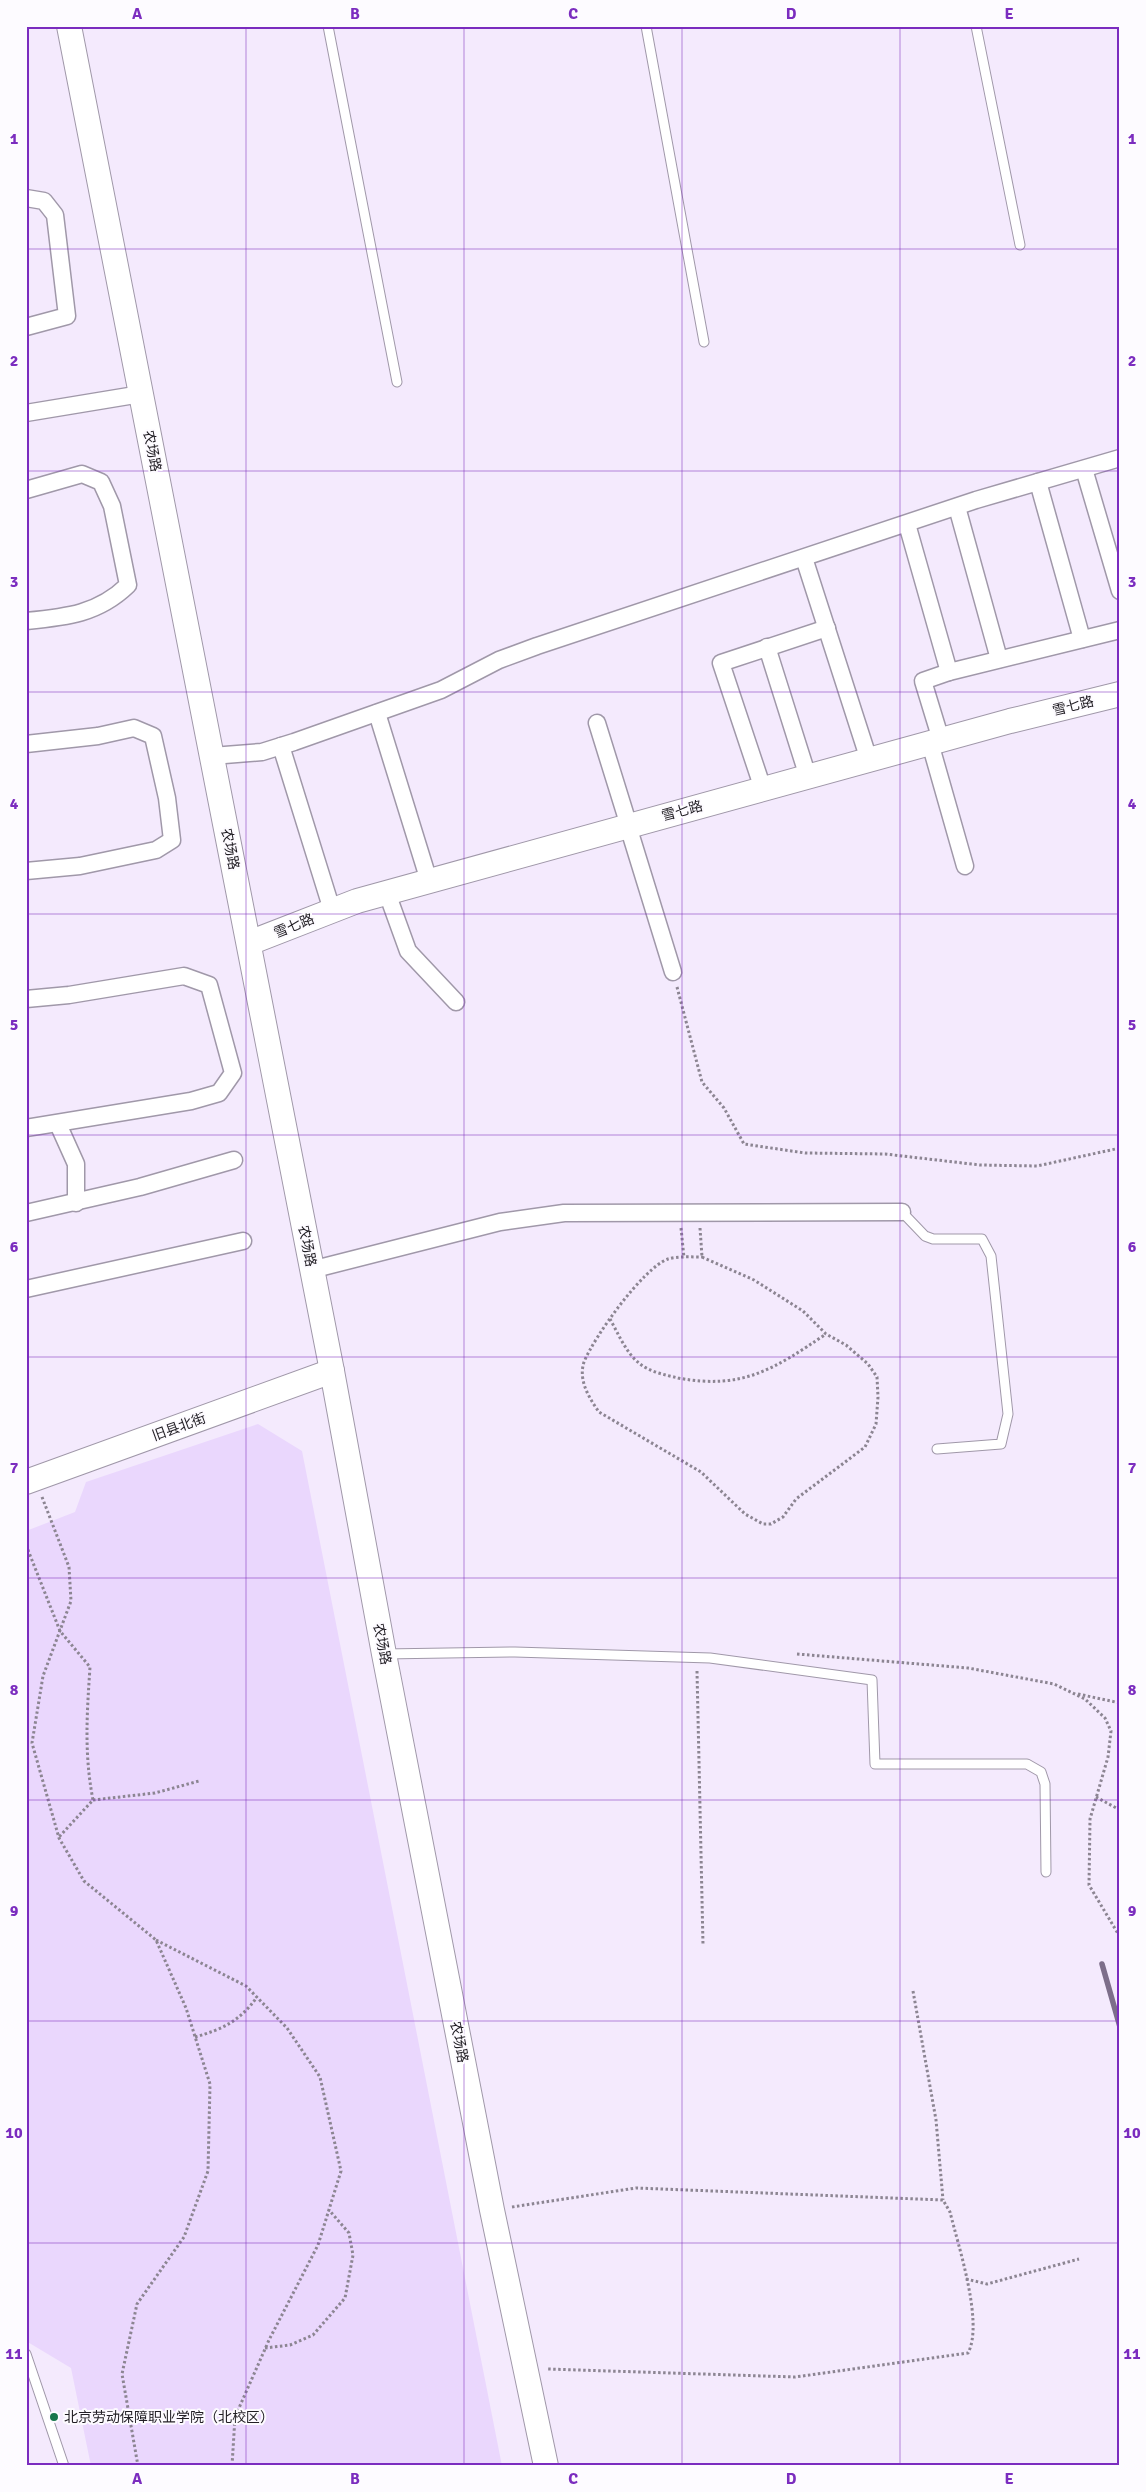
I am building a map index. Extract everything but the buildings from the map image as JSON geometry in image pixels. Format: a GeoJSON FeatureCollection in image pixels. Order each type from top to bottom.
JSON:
{"type":"FeatureCollection","features":[{"type":"Feature","properties":{"kind":"street","name":"农场路"},"geometry":{"type":"LineString","coordinates":[[69,26],[332,1371],[384,1654],[492,2210],[546,2466]]}},
{"type":"Feature","properties":{"kind":"street"},"geometry":{"type":"LineString","coordinates":[[26,198],[44,201],[54,215],[66,316],[26,328]]}},
{"type":"Feature","properties":{"kind":"street"},"geometry":{"type":"LineString","coordinates":[[26,413],[141,394]]}},
{"type":"Feature","properties":{"kind":"street"},"geometry":{"type":"LineString","coordinates":[[212,756],[262,752],[281,746],[441,690],[507,657],[957,507],[1120,458]]}},
{"type":"Feature","properties":{"kind":"street"},"geometry":{"type":"LineString","coordinates":[[1084,469],[1120,592]]}},
{"type":"Feature","properties":{"kind":"street"},"geometry":{"type":"LineString","coordinates":[[26,490],[82,474],[101,482],[112,506],[128,584],[112,600],[71,616],[26,622]]}},
{"type":"Feature","properties":{"kind":"street"},"geometry":{"type":"LineString","coordinates":[[1038,482],[1082,639]]}},
{"type":"Feature","properties":{"kind":"street"},"geometry":{"type":"LineString","coordinates":[[957,507],[999,660]]}},
{"type":"Feature","properties":{"kind":"street"},"geometry":{"type":"LineString","coordinates":[[907,524],[949,672]]}},
{"type":"Feature","properties":{"kind":"street"},"geometry":{"type":"LineString","coordinates":[[804,558],[870,760]]}},
{"type":"Feature","properties":{"kind":"street"},"geometry":{"type":"LineString","coordinates":[[763,789],[721,663],[827,628]]}},
{"type":"Feature","properties":{"kind":"street"},"geometry":{"type":"LineString","coordinates":[[965,866],[922,681],[949,672],[1120,630]]}},
{"type":"Feature","properties":{"kind":"street"},"geometry":{"type":"LineString","coordinates":[[768,647],[808,777]]}},
{"type":"Feature","properties":{"kind":"street","name":"雪七路"},"geometry":{"type":"LineString","coordinates":[[249,943],[332,910],[387,892],[936,742],[1120,694]]}},
{"type":"Feature","properties":{"kind":"street"},"geometry":{"type":"LineString","coordinates":[[377,713],[429,881]]}},
{"type":"Feature","properties":{"kind":"street"},"geometry":{"type":"LineString","coordinates":[[597,723],[673,972]]}},
{"type":"Feature","properties":{"kind":"street"},"geometry":{"type":"LineString","coordinates":[[26,744],[98,736],[134,728],[153,736],[167,798],[172,840],[156,850],[80,866],[26,871]]}},
{"type":"Feature","properties":{"kind":"street"},"geometry":{"type":"LineString","coordinates":[[281,746],[332,910]]}},
{"type":"Feature","properties":{"kind":"street"},"geometry":{"type":"LineString","coordinates":[[387,892],[408,951],[456,1002]]}},
{"type":"Feature","properties":{"kind":"street"},"geometry":{"type":"LineString","coordinates":[[26,999],[68,995],[184,976],[209,985],[233,1073],[219,1094],[191,1101],[26,1128]]}},
{"type":"Feature","properties":{"kind":"street"},"geometry":{"type":"LineString","coordinates":[[58,1124],[76,1164],[76,1203]]}},
{"type":"Feature","properties":{"kind":"street"},"geometry":{"type":"LineString","coordinates":[[26,1213],[140,1187],[234,1160]]}},
{"type":"Feature","properties":{"kind":"street"},"geometry":{"type":"LineString","coordinates":[[311,1270],[500,1222],[564,1213],[902,1212]]}},
{"type":"Feature","properties":{"kind":"street"},"geometry":{"type":"LineString","coordinates":[[26,1289],[243,1241]]}},
{"type":"Feature","properties":{"kind":"street","name":"旧县北街"},"geometry":{"type":"LineString","coordinates":[[31,1480],[332,1371]]}},
{"type":"Feature","properties":{"kind":"lane"},"geometry":{"type":"LineString","coordinates":[[328,26],[397,382]]}},
{"type":"Feature","properties":{"kind":"lane"},"geometry":{"type":"LineString","coordinates":[[646,26],[704,342]]}},
{"type":"Feature","properties":{"kind":"lane"},"geometry":{"type":"LineString","coordinates":[[976,26],[1020,245]]}},
{"type":"Feature","properties":{"kind":"lane"},"geometry":{"type":"LineString","coordinates":[[902,1212],[925,1236],[933,1238],[982,1239],[991,1256],[1008,1414],[1002,1444],[937,1449]]}},
{"type":"Feature","properties":{"kind":"lane"},"geometry":{"type":"LineString","coordinates":[[384,1654],[515,1652],[696,1658],[872,1680],[875,1764],[1026,1764],[1041,1772],[1045,1784],[1046,1872]]}},
{"type":"Feature","properties":{"kind":"lane"},"geometry":{"type":"LineString","coordinates":[[26,2354],[64,2466]]}},
{"type":"Feature","properties":{"kind":"path"},"geometry":{"type":"LineString","coordinates":[[673,972],[702,1082],[724,1108],[744,1144],[805,1152],[885,1154],[980,1165],[1037,1166],[1120,1148]]}},
{"type":"Feature","properties":{"kind":"path"},"geometry":{"type":"LineString","coordinates":[[679,1213],[684,1258]]}},
{"type":"Feature","properties":{"kind":"path"},"geometry":{"type":"LineString","coordinates":[[699,1213],[702,1257]]}},
{"type":"Feature","properties":{"kind":"path"},"geometry":{"type":"LineString","coordinates":[[702,1257],[754,1280],[803,1310],[826,1334],[846,1344],[868,1364],[877,1377],[876,1424],[865,1447],[796,1499],[783,1517],[771,1524],[763,1524],[745,1514],[701,1472],[599,1412],[589,1398],[583,1382],[584,1363],[610,1319],[649,1270],[668,1259],[684,1258],[702,1257]]}},
{"type":"Feature","properties":{"kind":"path"},"geometry":{"type":"LineString","coordinates":[[610,1319],[624,1345],[639,1364],[664,1375],[695,1381],[734,1381],[768,1370],[826,1334]]}},
{"type":"Feature","properties":{"kind":"path"},"geometry":{"type":"LineString","coordinates":[[31,1480],[69,1567],[71,1601],[43,1676],[32,1744],[59,1838],[84,1881],[156,1940],[246,1986],[287,2028],[320,2077],[341,2171],[318,2245],[266,2348],[236,2417],[232,2466]]}},
{"type":"Feature","properties":{"kind":"path"},"geometry":{"type":"LineString","coordinates":[[26,1545],[60,1631],[90,1667],[86,1749],[87,1769],[93,1800]]}},
{"type":"Feature","properties":{"kind":"path"},"geometry":{"type":"LineString","coordinates":[[788,1654],[968,1668],[1054,1684],[1085,1699],[1105,1718],[1111,1731],[1108,1757],[1090,1819],[1089,1886],[1120,1936]]}},
{"type":"Feature","properties":{"kind":"path"},"geometry":{"type":"LineString","coordinates":[[696,1658],[703,1945]]}},
{"type":"Feature","properties":{"kind":"path"},"geometry":{"type":"LineString","coordinates":[[1073,1693],[1109,1699],[1120,1703]]}},
{"type":"Feature","properties":{"kind":"path"},"geometry":{"type":"LineString","coordinates":[[59,1838],[93,1800],[155,1793],[199,1781]]}},
{"type":"Feature","properties":{"kind":"path"},"geometry":{"type":"LineString","coordinates":[[1096,1797],[1120,1810]]}},
{"type":"Feature","properties":{"kind":"path"},"geometry":{"type":"LineString","coordinates":[[138,2466],[122,2374],[137,2304],[184,2237],[208,2171],[210,2084],[186,2008],[156,1940]]}},
{"type":"Feature","properties":{"kind":"path"},"geometry":{"type":"LineString","coordinates":[[526,2368],[795,2377],[968,2353],[972,2344],[971,2296],[950,2212],[943,2200],[936,2120],[913,1991]]}},
{"type":"Feature","properties":{"kind":"path"},"geometry":{"type":"LineString","coordinates":[[195,2037],[221,2030],[247,2010],[257,1997]]}},
{"type":"Feature","properties":{"kind":"path"},"geometry":{"type":"LineString","coordinates":[[492,2210],[636,2188],[943,2200]]}},
{"type":"Feature","properties":{"kind":"path"},"geometry":{"type":"LineString","coordinates":[[266,2348],[290,2345],[314,2334],[345,2298],[353,2255],[349,2233],[329,2210]]}},
{"type":"Feature","properties":{"kind":"path"},"geometry":{"type":"LineString","coordinates":[[966,2279],[987,2284],[1079,2259]]}},
{"type":"Feature","properties":{"kind":"shaded area"},"geometry":{"type":"Polygon","coordinates":[[[258,1424],[302,1451],[502,2466],[91,2466],[71,2368],[26,2341],[26,1531],[75,1512],[86,1482],[258,1424]]]}},
{"type":"Feature","properties":{"kind":"waterway"},"geometry":{"type":"LineString","coordinates":[[1102,1964],[1120,2027]]}},
{"type":"Feature","properties":{"kind":"place","name":"北京劳动保障职业学院（北校区）"},"geometry":{"type":"Point","coordinates":[54,2417]}}]}
